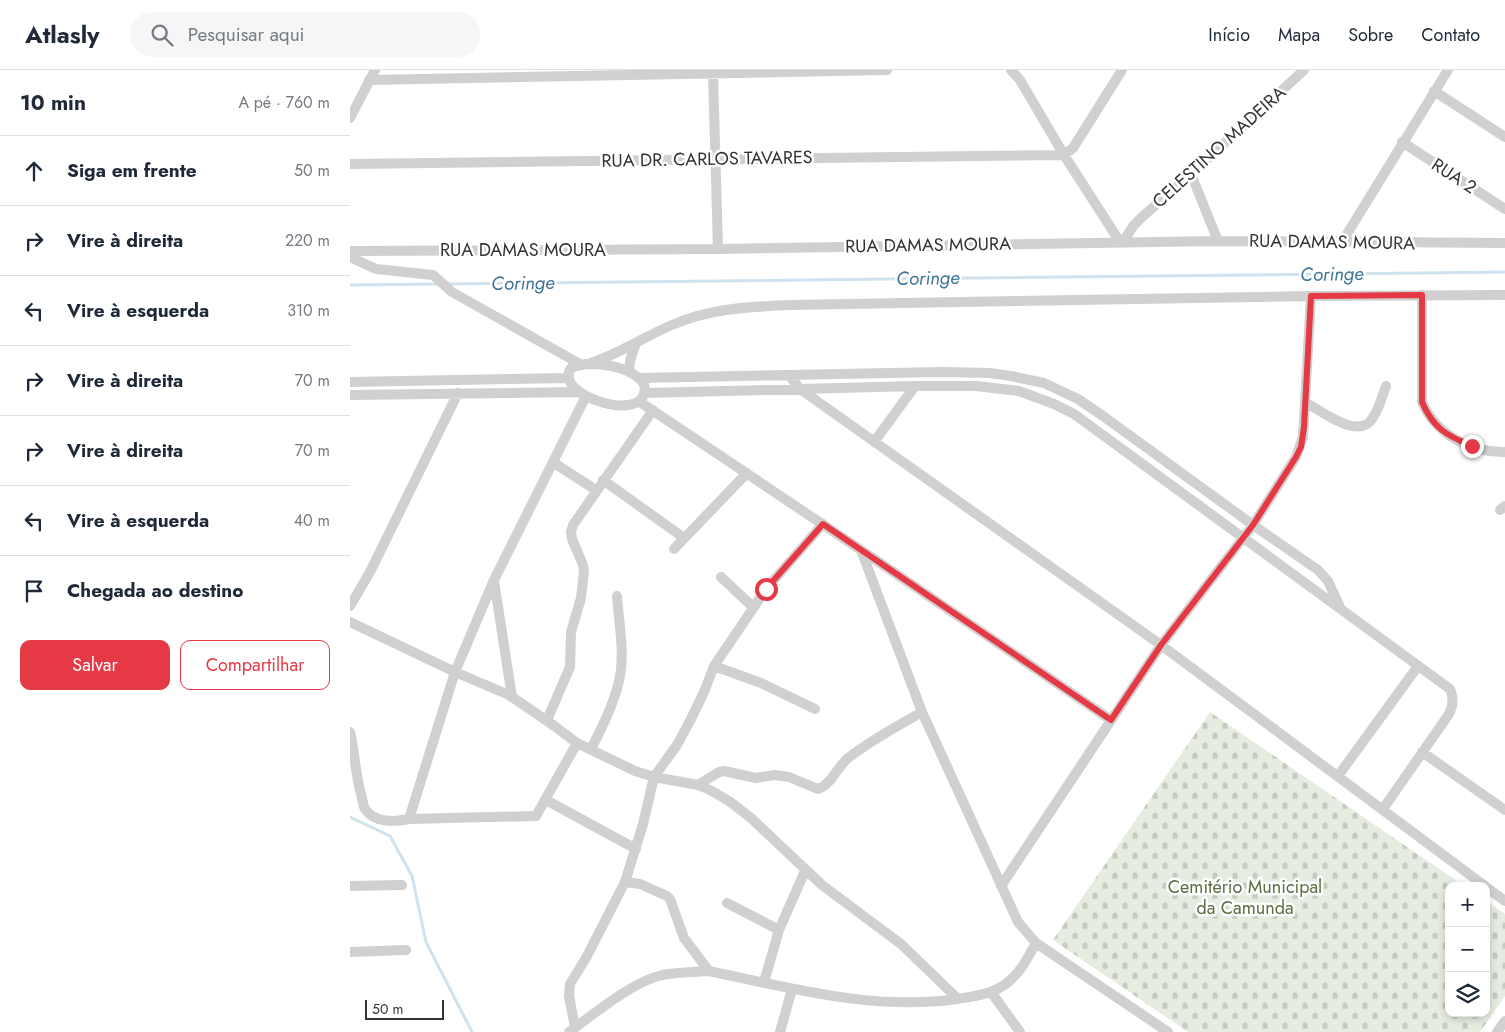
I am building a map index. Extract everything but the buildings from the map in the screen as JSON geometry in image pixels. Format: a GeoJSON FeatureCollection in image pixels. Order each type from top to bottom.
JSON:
{"type":"FeatureCollection","features":[{"type":"Feature","properties":{"kind":"street"},"geometry":{"type":"LineString","coordinates":[[350,118],[375,70]]}},
{"type":"Feature","properties":{"kind":"street"},"geometry":{"type":"LineString","coordinates":[[370,80],[712,71],[887,70]]}},
{"type":"Feature","properties":{"kind":"street"},"geometry":{"type":"LineString","coordinates":[[1011,70],[1020,80],[1064,155],[1122,242]]}},
{"type":"Feature","properties":{"kind":"street"},"geometry":{"type":"LineString","coordinates":[[1064,155],[1073,148],[1122,70]]}},
{"type":"Feature","properties":{"kind":"street","name":"CELESTINO MADEIRA"},"geometry":{"type":"LineString","coordinates":[[1122,242],[1134,225],[1304,70]]}},
{"type":"Feature","properties":{"kind":"street"},"geometry":{"type":"LineString","coordinates":[[1342,242],[1448,70]]}},
{"type":"Feature","properties":{"kind":"street"},"geometry":{"type":"LineString","coordinates":[[712,71],[718,249]]}},
{"type":"Feature","properties":{"kind":"street"},"geometry":{"type":"LineString","coordinates":[[1434,91],[1505,137]]}},
{"type":"Feature","properties":{"kind":"street","name":"RUA 2"},"geometry":{"type":"LineString","coordinates":[[1402,142],[1505,210]]}},
{"type":"Feature","properties":{"kind":"street","name":"RUA DR. CARLOS TAVARES"},"geometry":{"type":"LineString","coordinates":[[350,164],[1064,155]]}},
{"type":"Feature","properties":{"kind":"street"},"geometry":{"type":"LineString","coordinates":[[1192,174],[1218,241]]}},
{"type":"Feature","properties":{"kind":"street","name":"RUA DAMAS MOURA"},"geometry":{"type":"LineString","coordinates":[[350,251],[718,249],[1218,241],[1505,243]]}},
{"type":"Feature","properties":{"kind":"street"},"geometry":{"type":"LineString","coordinates":[[350,257],[376,269],[433,275],[452,292],[584,364],[610,366],[640,378],[644,384],[642,397],[652,410],[1111,720]]}},
{"type":"Feature","properties":{"kind":"street"},"geometry":{"type":"LineString","coordinates":[[1422,295],[1422,402],[1427,415],[1440,430],[1453,439],[1472,446],[1496,452],[1505,452]]}},
{"type":"Feature","properties":{"kind":"street"},"geometry":{"type":"LineString","coordinates":[[582,394],[572,386],[568,378],[570,369],[608,357],[671,325],[694,316],[736,307],[1311,296],[1505,295]]}},
{"type":"Feature","properties":{"kind":"street"},"geometry":{"type":"LineString","coordinates":[[1001,886],[1161,645],[1253,525],[1301,447],[1311,296]]}},
{"type":"Feature","properties":{"kind":"street"},"geometry":{"type":"LineString","coordinates":[[629,372],[630,361],[636,343]]}},
{"type":"Feature","properties":{"kind":"street"},"geometry":{"type":"LineString","coordinates":[[640,378],[942,372],[990,373],[1044,384],[1078,399],[1104,416],[1318,570],[1328,581],[1340,608]]}},
{"type":"Feature","properties":{"kind":"street"},"geometry":{"type":"LineString","coordinates":[[789,375],[800,389],[1161,645],[1481,882]]}},
{"type":"Feature","properties":{"kind":"street"},"geometry":{"type":"LineString","coordinates":[[350,382],[568,378]]}},
{"type":"Feature","properties":{"kind":"street"},"geometry":{"type":"LineString","coordinates":[[350,395],[458,393],[582,394],[614,404],[626,405],[642,397],[800,389],[950,385],[1019,391],[1054,404],[1092,426],[1418,666],[1447,685],[1453,697],[1452,709],[1382,809]]}},
{"type":"Feature","properties":{"kind":"street"},"geometry":{"type":"LineString","coordinates":[[874,442],[915,386]]}},
{"type":"Feature","properties":{"kind":"street"},"geometry":{"type":"LineString","coordinates":[[1305,402],[1347,425],[1360,427],[1372,420],[1386,386]]}},
{"type":"Feature","properties":{"kind":"street"},"geometry":{"type":"LineString","coordinates":[[350,606],[378,556],[458,393]]}},
{"type":"Feature","properties":{"kind":"street"},"geometry":{"type":"LineString","coordinates":[[409,819],[455,672],[494,580],[554,463],[582,394]]}},
{"type":"Feature","properties":{"kind":"street"},"geometry":{"type":"LineString","coordinates":[[547,720],[570,667],[571,632],[581,598],[583,565],[571,532],[576,519],[652,410]]}},
{"type":"Feature","properties":{"kind":"street"},"geometry":{"type":"LineString","coordinates":[[554,463],[596,490]]}},
{"type":"Feature","properties":{"kind":"street"},"geometry":{"type":"LineString","coordinates":[[674,548],[747,473]]}},
{"type":"Feature","properties":{"kind":"street"},"geometry":{"type":"LineString","coordinates":[[603,480],[684,538]]}},
{"type":"Feature","properties":{"kind":"street"},"geometry":{"type":"LineString","coordinates":[[823,524],[774,579],[753,607],[714,666],[692,719],[654,778],[636,849],[624,882],[586,958],[570,984],[569,996],[572,1030],[634,987],[651,979],[663,975],[709,971],[792,989],[856,1000],[914,1002],[958,999],[991,992],[1006,984],[1020,972],[1036,943]]}},
{"type":"Feature","properties":{"kind":"street"},"geometry":{"type":"LineString","coordinates":[[861,550],[922,712],[1018,922],[1036,943],[1168,1032]]}},
{"type":"Feature","properties":{"kind":"street"},"geometry":{"type":"LineString","coordinates":[[721,577],[753,607]]}},
{"type":"Feature","properties":{"kind":"street"},"geometry":{"type":"LineString","coordinates":[[494,580],[512,697]]}},
{"type":"Feature","properties":{"kind":"street"},"geometry":{"type":"LineString","coordinates":[[591,749],[609,714],[619,684],[622,661],[617,596]]}},
{"type":"Feature","properties":{"kind":"street"},"geometry":{"type":"LineString","coordinates":[[350,622],[512,697],[577,743],[635,771],[654,778],[698,785],[729,800],[757,824],[805,871],[901,944],[958,999]]}},
{"type":"Feature","properties":{"kind":"street"},"geometry":{"type":"LineString","coordinates":[[714,666],[761,683],[815,709]]}},
{"type":"Feature","properties":{"kind":"street"},"geometry":{"type":"LineString","coordinates":[[1338,776],[1418,666]]}},
{"type":"Feature","properties":{"kind":"street"},"geometry":{"type":"LineString","coordinates":[[698,785],[724,771],[756,778],[774,775],[789,777],[818,789],[828,782],[846,759],[869,743],[922,712]]}},
{"type":"Feature","properties":{"kind":"street"},"geometry":{"type":"LineString","coordinates":[[350,732],[355,768],[366,810],[382,820],[398,821],[409,819],[533,818],[539,813],[577,743]]}},
{"type":"Feature","properties":{"kind":"street"},"geometry":{"type":"LineString","coordinates":[[1422,752],[1505,810]]}},
{"type":"Feature","properties":{"kind":"street"},"geometry":{"type":"LineString","coordinates":[[546,800],[636,849]]}},
{"type":"Feature","properties":{"kind":"street"},"geometry":{"type":"LineString","coordinates":[[764,982],[779,930],[805,871]]}},
{"type":"Feature","properties":{"kind":"street"},"geometry":{"type":"LineString","coordinates":[[624,882],[640,884],[670,899],[684,938],[709,971]]}},
{"type":"Feature","properties":{"kind":"street"},"geometry":{"type":"LineString","coordinates":[[350,886],[402,884]]}},
{"type":"Feature","properties":{"kind":"street"},"geometry":{"type":"LineString","coordinates":[[1490,889],[1505,901]]}},
{"type":"Feature","properties":{"kind":"street"},"geometry":{"type":"LineString","coordinates":[[727,903],[779,930]]}},
{"type":"Feature","properties":{"kind":"street"},"geometry":{"type":"LineString","coordinates":[[350,952],[406,950]]}},
{"type":"Feature","properties":{"kind":"street"},"geometry":{"type":"LineString","coordinates":[[780,1032],[792,989]]}},
{"type":"Feature","properties":{"kind":"street"},"geometry":{"type":"LineString","coordinates":[[991,992],[1020,1032]]}},
{"type":"Feature","properties":{"kind":"green space","name":"Cemitério Municipal da Camunda"},"geometry":{"type":"Polygon","coordinates":[[[1210,712],[1458,882],[1445,882],[1445,1017],[1490,1017],[1490,904],[1505,914],[1505,996],[1480,1032],[1188,1032],[1053,940],[1210,712]]]}},
{"type":"Feature","properties":{"kind":"waterway","name":"Coringe"},"geometry":{"type":"LineString","coordinates":[[446,284],[1505,272]]}},
{"type":"Feature","properties":{"kind":"waterway","name":"Coringe"},"geometry":{"type":"LineString","coordinates":[[350,285],[439,284]]}},
{"type":"Feature","properties":{"kind":"waterway"},"geometry":{"type":"LineString","coordinates":[[350,817],[390,836],[412,876],[426,942],[472,1032]]}},
{"type":"Feature","properties":{"kind":"route"},"geometry":{"type":"LineString","coordinates":[[766,589],[823,524],[1111,720],[1161,645],[1253,525],[1301,447],[1304,427],[1311,296],[1422,295],[1422,402],[1427,415],[1440,430],[1453,439],[1472,446]]}}]}
